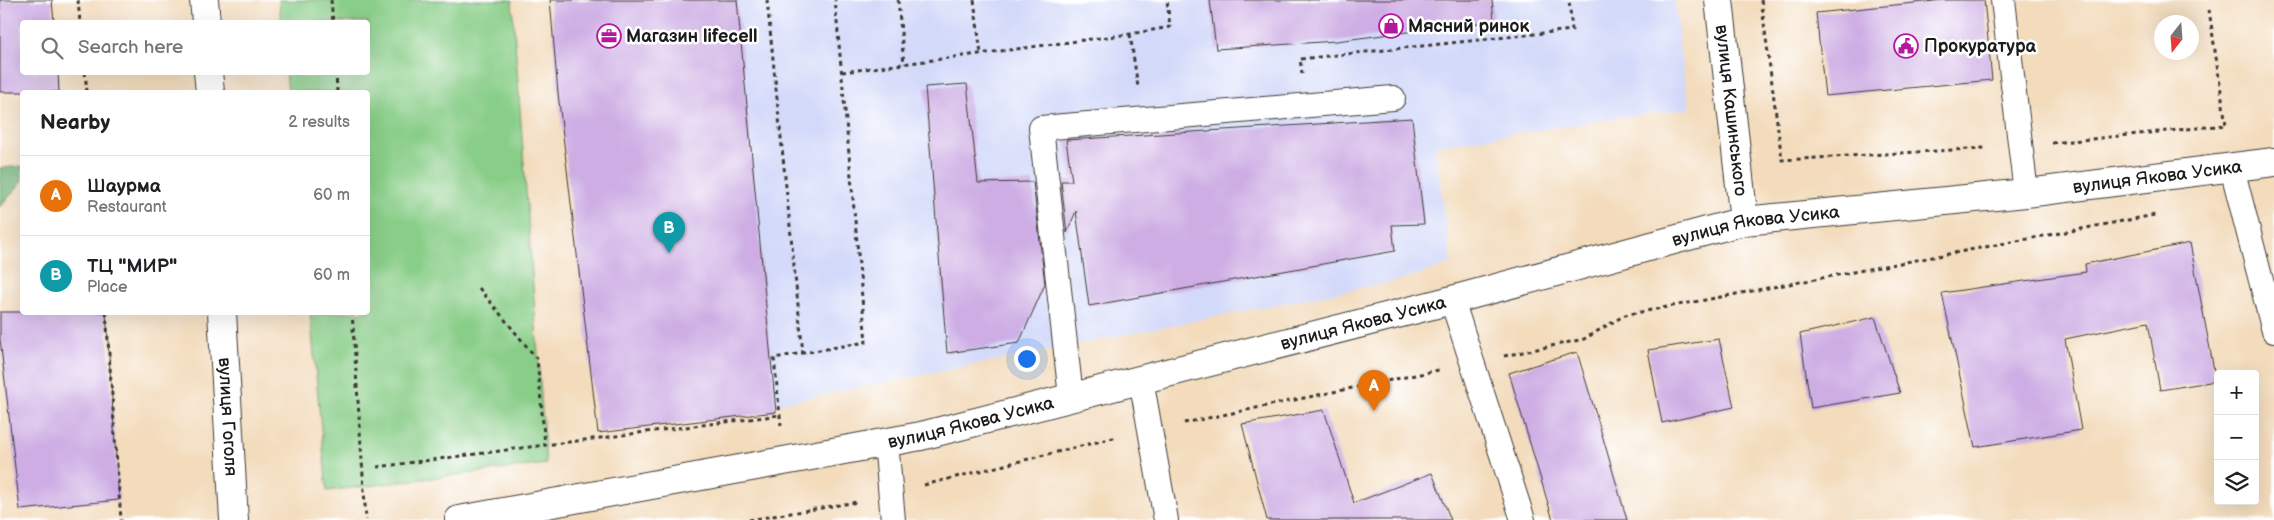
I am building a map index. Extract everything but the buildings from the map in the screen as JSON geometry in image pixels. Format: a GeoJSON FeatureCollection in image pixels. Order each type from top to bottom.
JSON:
{"type":"FeatureCollection","features":[{"type":"Feature","properties":{"kind":"street"},"geometry":{"type":"LineString","coordinates":[[204,0],[206,20]]}},
{"type":"Feature","properties":{"kind":"street","name":"вулиця Кашинського"},"geometry":{"type":"LineString","coordinates":[[1719,0],[1744,221]]}},
{"type":"Feature","properties":{"kind":"street"},"geometry":{"type":"LineString","coordinates":[[208,75],[210,90]]}},
{"type":"Feature","properties":{"kind":"street","name":"вулиця Якова Усика"},"geometry":{"type":"LineString","coordinates":[[459,520],[921,436],[1452,300],[1744,221],[2026,193],[2274,162]]}},
{"type":"Feature","properties":{"kind":"street","name":"вулиця Гоголя"},"geometry":{"type":"LineString","coordinates":[[222,315],[234,520]]}},
{"type":"Feature","properties":{"kind":"lane"},"geometry":{"type":"LineString","coordinates":[[2003,0],[2026,193]]}},
{"type":"Feature","properties":{"kind":"lane"},"geometry":{"type":"LineString","coordinates":[[1071,397],[1041,128],[1393,98]]}},
{"type":"Feature","properties":{"kind":"lane"},"geometry":{"type":"LineString","coordinates":[[2232,168],[2274,331]]}},
{"type":"Feature","properties":{"kind":"lane"},"geometry":{"type":"LineString","coordinates":[[1452,300],[1523,520]]}},
{"type":"Feature","properties":{"kind":"lane"},"geometry":{"type":"LineString","coordinates":[[1141,380],[1166,520]]}},
{"type":"Feature","properties":{"kind":"lane"},"geometry":{"type":"LineString","coordinates":[[886,442],[893,520]]}},
{"type":"Feature","properties":{"kind":"path"},"geometry":{"type":"LineString","coordinates":[[78,0],[80,20]]}},
{"type":"Feature","properties":{"kind":"path"},"geometry":{"type":"LineString","coordinates":[[331,0],[333,20]]}},
{"type":"Feature","properties":{"kind":"path"},"geometry":{"type":"LineString","coordinates":[[767,0],[803,354]]}},
{"type":"Feature","properties":{"kind":"path"},"geometry":{"type":"LineString","coordinates":[[786,461],[774,358],[866,342],[835,0]]}},
{"type":"Feature","properties":{"kind":"path"},"geometry":{"type":"LineString","coordinates":[[898,0],[904,64]]}},
{"type":"Feature","properties":{"kind":"path"},"geometry":{"type":"LineString","coordinates":[[974,0],[981,54]]}},
{"type":"Feature","properties":{"kind":"path"},"geometry":{"type":"LineString","coordinates":[[842,72],[1130,34],[1170,26],[1167,0]]}},
{"type":"Feature","properties":{"kind":"path"},"geometry":{"type":"LineString","coordinates":[[1307,106],[1300,60],[1572,30],[1569,0]]}},
{"type":"Feature","properties":{"kind":"path"},"geometry":{"type":"LineString","coordinates":[[1130,34],[1143,120]]}},
{"type":"Feature","properties":{"kind":"path"},"geometry":{"type":"LineString","coordinates":[[85,75],[87,90]]}},
{"type":"Feature","properties":{"kind":"path"},"geometry":{"type":"LineString","coordinates":[[336,75],[338,90]]}},
{"type":"Feature","properties":{"kind":"path"},"geometry":{"type":"LineString","coordinates":[[749,520],[858,502],[1150,429],[1584,339],[1625,315],[2157,215]]}},
{"type":"Feature","properties":{"kind":"path"},"geometry":{"type":"LineString","coordinates":[[479,288],[537,359],[544,445]]}},
{"type":"Feature","properties":{"kind":"path"},"geometry":{"type":"LineString","coordinates":[[106,315],[121,520]]}},
{"type":"Feature","properties":{"kind":"path"},"geometry":{"type":"LineString","coordinates":[[352,315],[366,520]]}},
{"type":"Feature","properties":{"kind":"path"},"geometry":{"type":"LineString","coordinates":[[377,467],[780,414]]}},
{"type":"Feature","properties":{"kind":"shaded area"},"geometry":{"type":"Polygon","coordinates":[[[729,0],[1675,0],[1681,59],[1690,109],[1629,116],[1435,146],[1451,264],[1401,280],[766,406],[729,0]]]}},
{"type":"Feature","properties":{"kind":"green space"},"geometry":{"type":"Polygon","coordinates":[[[279,0],[512,0],[546,464],[327,491],[310,315],[370,315],[370,90],[288,90],[286,75],[370,75],[370,20],[281,20],[279,0]]]}},
{"type":"Feature","properties":{"kind":"green space"},"geometry":{"type":"Polygon","coordinates":[[[20,166],[20,184],[0,207],[0,168],[20,166]]]}},
{"type":"Feature","properties":{"kind":"place","name":"Мясний ринок"},"geometry":{"type":"Point","coordinates":[1391,26]}},
{"type":"Feature","properties":{"kind":"place","name":"Магазин lifecell"},"geometry":{"type":"Point","coordinates":[609,36]}},
{"type":"Feature","properties":{"kind":"place","name":"Прокуратура"},"geometry":{"type":"Point","coordinates":[1906,46]}},
{"type":"Feature","properties":{"kind":"place","name":"ТЦ \"МИР\""},"geometry":{"type":"Point","coordinates":[669,253]}},
{"type":"Feature","properties":{"kind":"place","name":"Шаурма"},"geometry":{"type":"Point","coordinates":[1374,411]}}]}
